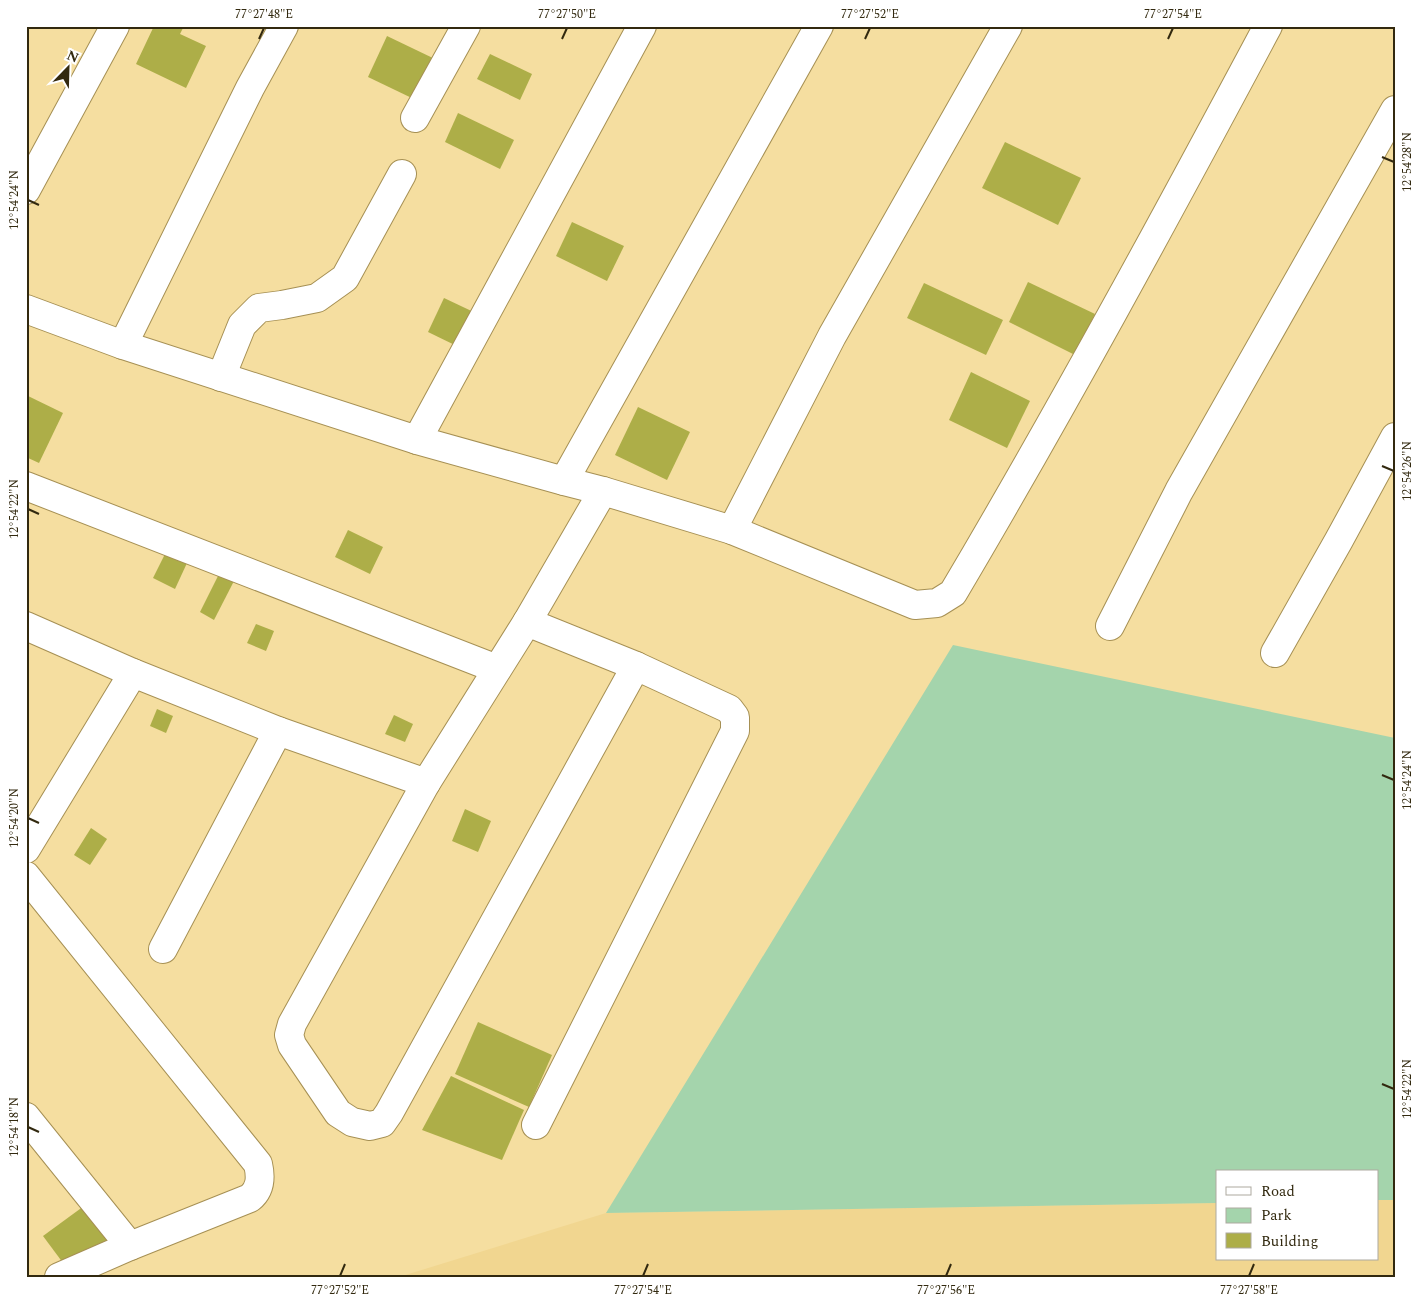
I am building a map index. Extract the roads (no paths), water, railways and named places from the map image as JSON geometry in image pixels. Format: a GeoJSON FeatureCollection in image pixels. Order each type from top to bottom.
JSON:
{"type":"FeatureCollection","features":[{"type":"Feature","properties":{"kind":"street"},"geometry":{"type":"LineString","coordinates":[[26,190],[115,26]]}},
{"type":"Feature","properties":{"kind":"street"},"geometry":{"type":"LineString","coordinates":[[123,345],[250,88],[284,26]]}},
{"type":"Feature","properties":{"kind":"street"},"geometry":{"type":"LineString","coordinates":[[416,118],[466,26]]}},
{"type":"Feature","properties":{"kind":"street"},"geometry":{"type":"LineString","coordinates":[[417,440],[642,26]]}},
{"type":"Feature","properties":{"kind":"street"},"geometry":{"type":"LineString","coordinates":[[564,481],[819,26]]}},
{"type":"Feature","properties":{"kind":"street"},"geometry":{"type":"LineString","coordinates":[[732,530],[832,336],[1008,26]]}},
{"type":"Feature","properties":{"kind":"street"},"geometry":{"type":"LineString","coordinates":[[26,310],[123,345],[417,440],[603,491],[732,530],[915,605],[937,603],[953,593],[1037,448],[1184,183],[1268,26]]}},
{"type":"Feature","properties":{"kind":"street"},"geometry":{"type":"LineString","coordinates":[[1110,626],[1179,491],[1395,110]]}},
{"type":"Feature","properties":{"kind":"street"},"geometry":{"type":"LineString","coordinates":[[220,377],[242,324],[259,308],[282,306],[317,298],[345,278],[402,174]]}},
{"type":"Feature","properties":{"kind":"street"},"geometry":{"type":"LineString","coordinates":[[1275,653],[1395,437]]}},
{"type":"Feature","properties":{"kind":"street"},"geometry":{"type":"LineString","coordinates":[[26,486],[497,669]]}},
{"type":"Feature","properties":{"kind":"street"},"geometry":{"type":"LineString","coordinates":[[603,491],[527,622],[426,783],[292,1024],[290,1035],[292,1045],[338,1113],[352,1122],[370,1126],[382,1123],[390,1114],[636,666]]}},
{"type":"Feature","properties":{"kind":"street"},"geometry":{"type":"LineString","coordinates":[[527,622],[636,666],[729,709],[735,718],[735,731],[536,1125]]}},
{"type":"Feature","properties":{"kind":"street"},"geometry":{"type":"LineString","coordinates":[[26,626],[133,673],[278,732],[426,783]]}},
{"type":"Feature","properties":{"kind":"street"},"geometry":{"type":"LineString","coordinates":[[26,849],[133,673]]}},
{"type":"Feature","properties":{"kind":"street"},"geometry":{"type":"LineString","coordinates":[[163,949],[278,732]]}},
{"type":"Feature","properties":{"kind":"street"},"geometry":{"type":"LineString","coordinates":[[26,876],[258,1164],[260,1179],[255,1194],[250,1198],[130,1246],[59,1277]]}},
{"type":"Feature","properties":{"kind":"street"},"geometry":{"type":"LineString","coordinates":[[26,1117],[130,1246]]}}]}
